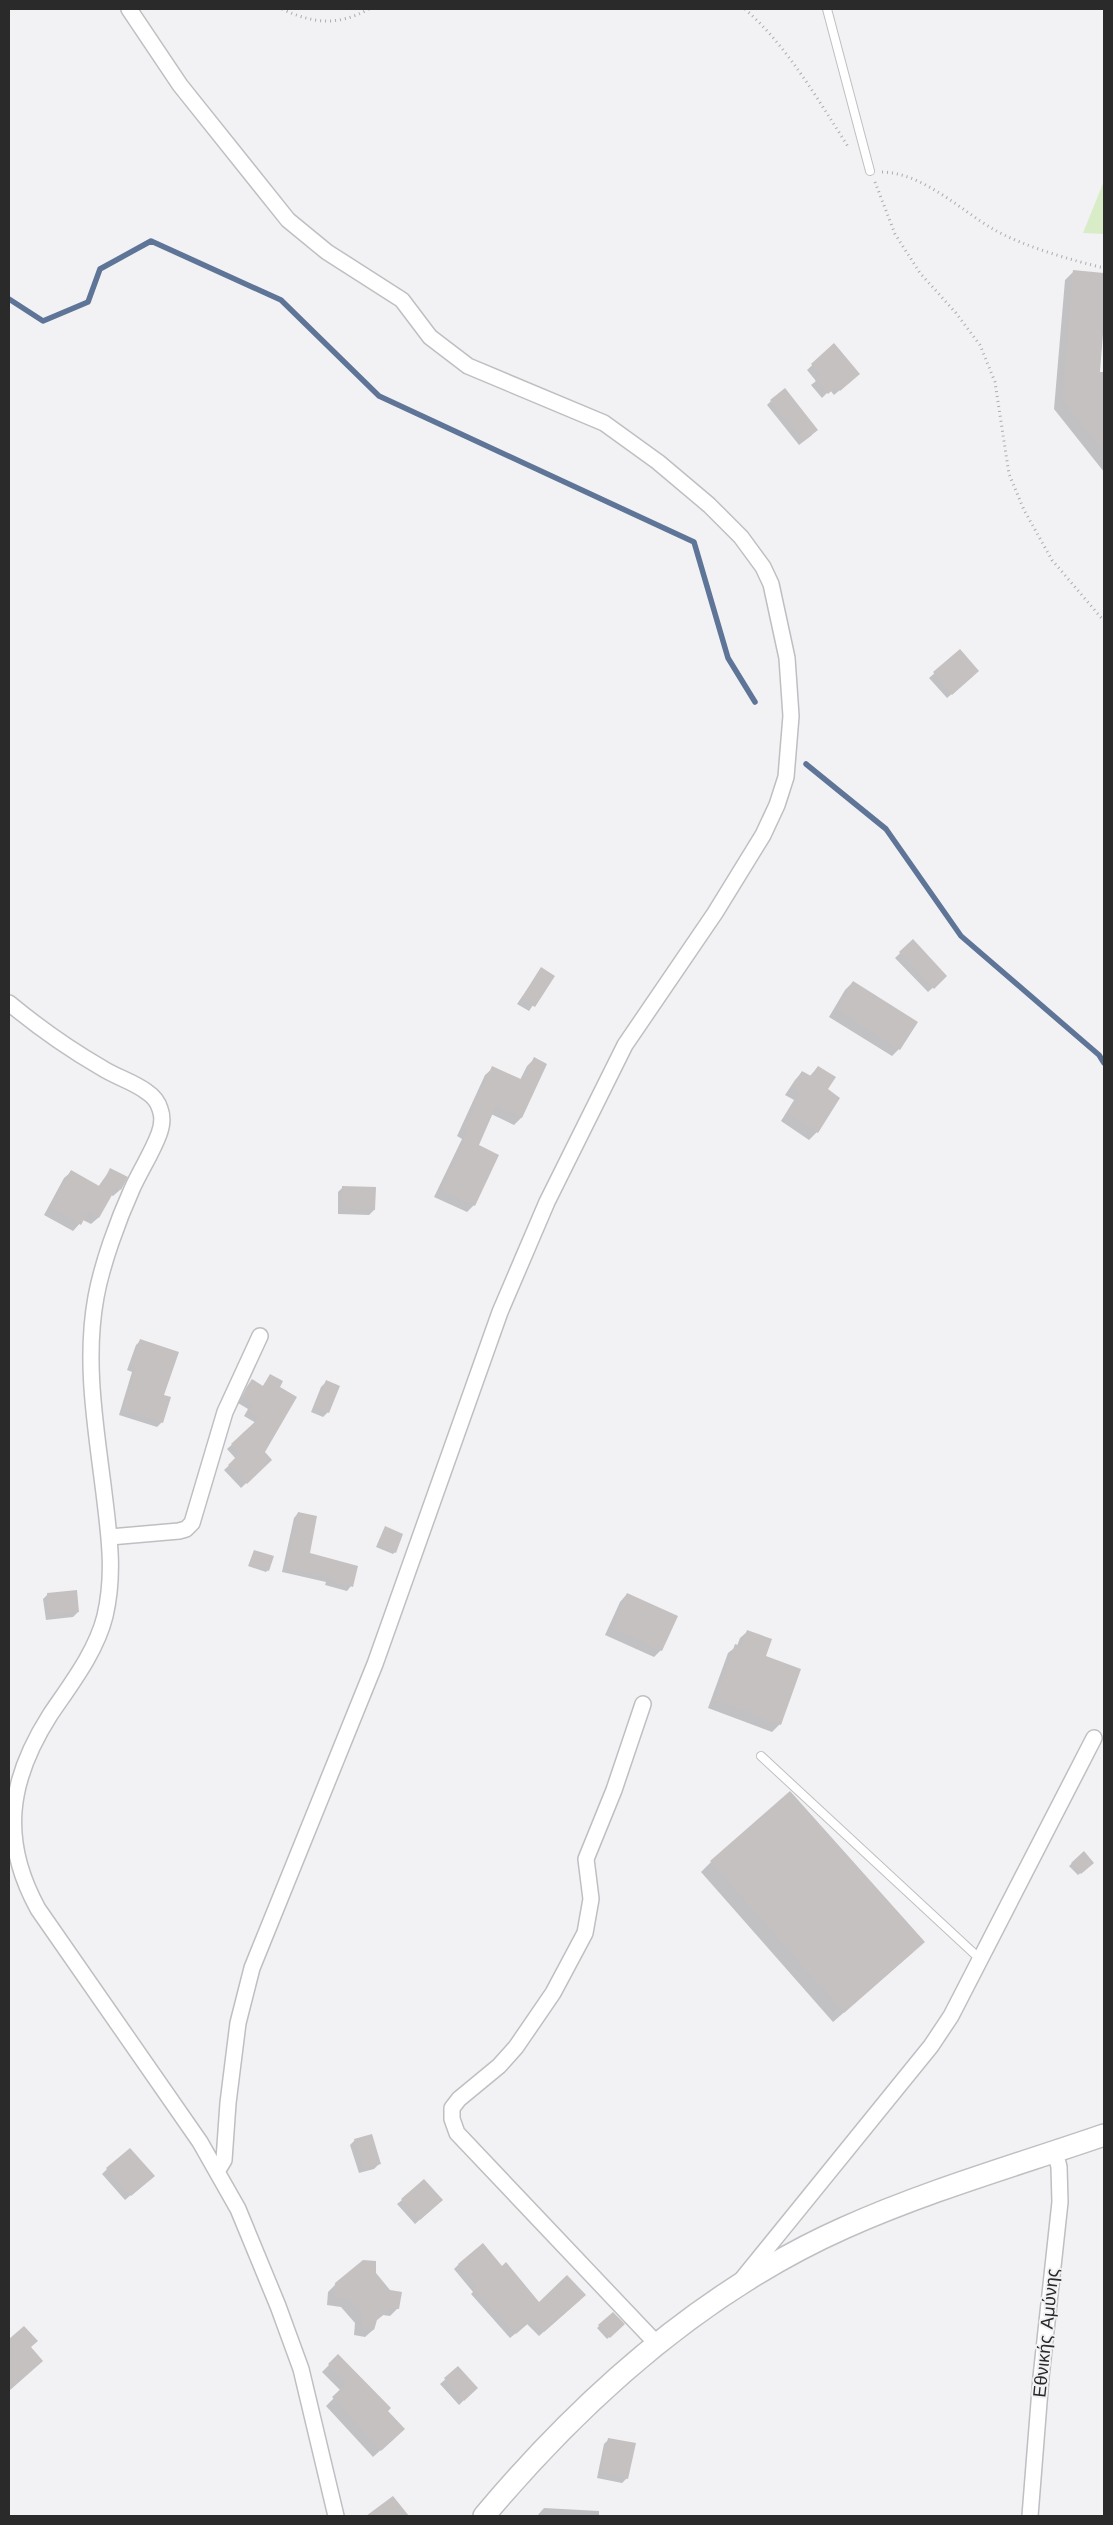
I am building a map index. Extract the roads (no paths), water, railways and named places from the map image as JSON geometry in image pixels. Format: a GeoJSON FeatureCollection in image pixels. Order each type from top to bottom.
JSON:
{"type":"FeatureCollection","features":[{"type":"Feature","properties":{"kind":"street"},"geometry":{"type":"LineString","coordinates":[[129,9],[180,85],[288,220],[327,252],[402,300],[430,337],[468,366],[604,423],[658,462],[730,525],[753,553],[771,584],[787,658],[790,716],[786,777],[763,835],[715,913],[625,1045],[548,1202],[500,1312],[374,1664],[252,1968],[238,2024],[228,2103],[224,2160],[218,2170]]}},
{"type":"Feature","properties":{"kind":"street"},"geometry":{"type":"LineString","coordinates":[[9,1003],[38,1026],[102,1068],[145,1090],[157,1102],[162,1116],[160,1133],[123,1210],[99,1284],[94,1312],[91,1347],[92,1373],[96,1425],[110,1537],[110,1580],[101,1628],[83,1665],[42,1729],[26,1764],[13,1807],[12,1832],[14,1853],[24,1884],[38,1909],[150,2068],[218,2170],[249,2235],[296,2354],[312,2410],[336,2516]]}},
{"type":"Feature","properties":{"kind":"street"},"geometry":{"type":"LineString","coordinates":[[110,1537],[179,1531],[186,1529],[192,1523],[225,1412],[260,1336]]}},
{"type":"Feature","properties":{"kind":"street"},"geometry":{"type":"LineString","coordinates":[[643,1704],[614,1790],[586,1859],[591,1899],[585,1933],[553,1993],[516,2047],[499,2066],[459,2099],[452,2108],[452,2114],[457,2133],[657,2344]]}},
{"type":"Feature","properties":{"kind":"street"},"geometry":{"type":"LineString","coordinates":[[736,2287],[930,2046],[951,2016],[1094,1738]]}},
{"type":"Feature","properties":{"kind":"street"},"geometry":{"type":"LineString","coordinates":[[484,2516],[576,2419],[657,2344],[700,2310],[781,2259],[844,2228],[942,2189],[1104,2135]]}},
{"type":"Feature","properties":{"kind":"street","name":"Εθνικής Αμύνης"},"geometry":{"type":"LineString","coordinates":[[1030,2516],[1041,2377],[1060,2202],[1059,2167],[1055,2151]]}},
{"type":"Feature","properties":{"kind":"lane"},"geometry":{"type":"LineString","coordinates":[[827,9],[870,171]]}},
{"type":"Feature","properties":{"kind":"lane"},"geometry":{"type":"LineString","coordinates":[[761,1756],[980,1958]]}},
{"type":"Feature","properties":{"kind":"waterway"},"geometry":{"type":"LineString","coordinates":[[9,299],[43,321],[88,302],[100,269],[151,241],[281,300],[379,396],[694,542],[728,658],[755,702]]}},
{"type":"Feature","properties":{"kind":"waterway"},"geometry":{"type":"LineString","coordinates":[[806,764],[886,829],[961,936],[1099,1055],[1104,1063]]}}]}
